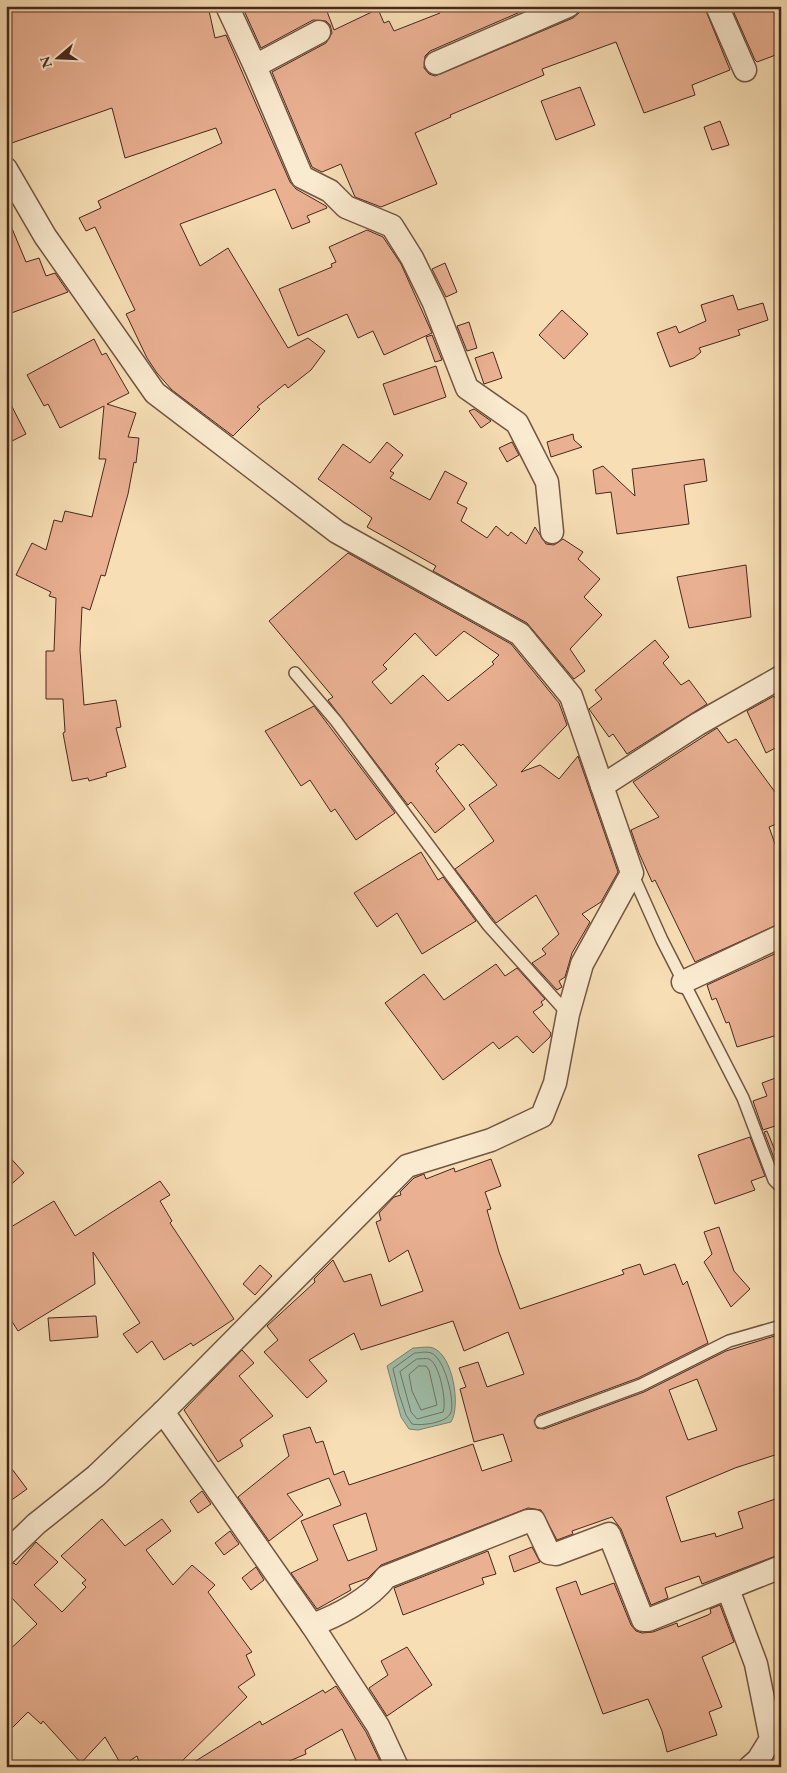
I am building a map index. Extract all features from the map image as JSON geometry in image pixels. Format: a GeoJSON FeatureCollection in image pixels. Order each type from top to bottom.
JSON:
{"type":"FeatureCollection","features":[{"type":"Feature","properties":{"kind":"street"},"geometry":{"type":"LineString","coordinates":[[227,6],[255,66],[302,177],[330,191],[346,207],[392,226],[407,250],[434,304],[467,388],[517,423],[547,482],[552,532]]}},
{"type":"Feature","properties":{"kind":"street"},"geometry":{"type":"LineString","coordinates":[[436,63],[568,6]]}},
{"type":"Feature","properties":{"kind":"street"},"geometry":{"type":"LineString","coordinates":[[717,6],[745,70]]}},
{"type":"Feature","properties":{"kind":"street"},"geometry":{"type":"LineString","coordinates":[[255,66],[319,32]]}},
{"type":"Feature","properties":{"kind":"street"},"geometry":{"type":"LineString","coordinates":[[6,169],[45,236],[155,393],[337,532],[520,634],[571,696],[632,874],[582,964],[568,1014],[555,1083],[542,1116],[490,1140],[407,1166],[163,1412],[96,1476],[36,1524],[6,1553]]}},
{"type":"Feature","properties":{"kind":"street"},"geometry":{"type":"LineString","coordinates":[[602,786],[698,724],[781,677]]}},
{"type":"Feature","properties":{"kind":"street"},"geometry":{"type":"LineString","coordinates":[[683,982],[781,936]]}},
{"type":"Feature","properties":{"kind":"street"},"geometry":{"type":"LineString","coordinates":[[163,1412],[312,1625],[378,1726],[396,1767]]}},
{"type":"Feature","properties":{"kind":"street"},"geometry":{"type":"LineString","coordinates":[[312,1625],[328,1619],[378,1588],[386,1577],[528,1521],[534,1521],[538,1526],[549,1553],[556,1554],[609,1534],[643,1620],[648,1620],[781,1567]]}},
{"type":"Feature","properties":{"kind":"street"},"geometry":{"type":"LineString","coordinates":[[728,1589],[756,1664],[776,1734],[758,1760],[750,1767]]}},
{"type":"Feature","properties":{"kind":"lane"},"geometry":{"type":"LineString","coordinates":[[295,673],[336,720],[488,925],[568,1014]]}},
{"type":"Feature","properties":{"kind":"lane"},"geometry":{"type":"LineString","coordinates":[[632,874],[683,982],[743,1098],[774,1180],[781,1186]]}},
{"type":"Feature","properties":{"kind":"lane"},"geometry":{"type":"LineString","coordinates":[[541,1422],[641,1385],[729,1341],[781,1326]]}},
{"type":"Feature","properties":{"kind":"water"},"geometry":{"type":"Polygon","coordinates":[[[413,1348],[433,1348],[446,1360],[455,1393],[454,1415],[451,1422],[418,1430],[409,1429],[401,1417],[387,1366],[413,1348]]]}},
{"type":"Feature","properties":{"kind":"building"},"geometry":{"type":"Polygon","coordinates":[[[6,6],[47,6],[48,10],[62,6],[208,6],[215,38],[226,35],[290,182],[296,189],[326,206],[327,208],[307,216],[310,222],[292,229],[275,189],[180,224],[200,266],[228,248],[288,348],[308,338],[325,351],[311,370],[288,388],[285,384],[257,407],[260,409],[233,436],[172,390],[157,373],[147,358],[126,314],[135,310],[95,227],[86,231],[79,218],[101,208],[98,201],[222,143],[216,128],[125,158],[112,108],[6,145],[6,6]]]}},
{"type":"Feature","properties":{"kind":"building"},"geometry":{"type":"Polygon","coordinates":[[[242,6],[325,6],[334,30],[378,9],[384,23],[389,21],[394,31],[440,13],[438,6],[534,6],[430,51],[425,56],[424,68],[429,74],[435,76],[573,18],[579,13],[581,6],[704,6],[730,70],[692,85],[695,95],[644,113],[616,42],[542,69],[544,75],[450,115],[451,117],[415,133],[437,184],[381,207],[355,197],[341,164],[322,172],[312,167],[272,72],[326,43],[332,33],[330,25],[326,21],[313,20],[261,48],[242,6]]]}},
{"type":"Feature","properties":{"kind":"building"},"geometry":{"type":"Polygon","coordinates":[[[731,6],[781,6],[781,53],[757,62],[731,6]]]}},
{"type":"Feature","properties":{"kind":"building"},"geometry":{"type":"Polygon","coordinates":[[[580,87],[595,125],[556,140],[541,101],[580,87]]]}},
{"type":"Feature","properties":{"kind":"building"},"geometry":{"type":"Polygon","coordinates":[[[720,121],[729,145],[712,150],[704,127],[720,121]]]}},
{"type":"Feature","properties":{"kind":"building"},"geometry":{"type":"Polygon","coordinates":[[[8,219],[26,262],[39,258],[46,276],[55,273],[68,292],[6,315],[6,220],[8,219]]]}},
{"type":"Feature","properties":{"kind":"building"},"geometry":{"type":"Polygon","coordinates":[[[367,230],[383,237],[401,264],[432,333],[384,355],[373,331],[358,338],[347,314],[298,336],[279,289],[332,267],[331,264],[336,262],[329,247],[367,230]]]}},
{"type":"Feature","properties":{"kind":"building"},"geometry":{"type":"Polygon","coordinates":[[[445,263],[457,292],[446,297],[432,269],[445,263]]]}},
{"type":"Feature","properties":{"kind":"building"},"geometry":{"type":"Polygon","coordinates":[[[733,295],[738,310],[763,303],[768,320],[738,330],[740,335],[699,348],[701,352],[694,358],[670,367],[657,333],[676,326],[679,333],[706,321],[701,305],[733,295]]]}},
{"type":"Feature","properties":{"kind":"building"},"geometry":{"type":"Polygon","coordinates":[[[562,310],[588,334],[564,359],[539,335],[562,310]]]}},
{"type":"Feature","properties":{"kind":"building"},"geometry":{"type":"Polygon","coordinates":[[[469,322],[477,348],[467,351],[457,326],[469,322]]]}},
{"type":"Feature","properties":{"kind":"building"},"geometry":{"type":"Polygon","coordinates":[[[432,335],[442,360],[435,362],[426,337],[432,335]]]}},
{"type":"Feature","properties":{"kind":"building"},"geometry":{"type":"Polygon","coordinates":[[[94,339],[102,355],[106,353],[129,393],[107,404],[136,413],[128,437],[139,438],[136,463],[134,462],[128,494],[105,576],[101,575],[90,610],[82,607],[80,650],[84,705],[116,700],[121,727],[116,728],[126,767],[106,773],[107,776],[89,781],[88,778],[72,781],[63,733],[65,732],[63,699],[46,699],[46,651],[54,651],[56,598],[49,596],[51,592],[16,575],[32,543],[46,550],[54,520],[62,522],[65,511],[92,517],[106,459],[99,459],[104,406],[60,428],[48,404],[44,406],[27,375],[94,339]]]}},
{"type":"Feature","properties":{"kind":"building"},"geometry":{"type":"Polygon","coordinates":[[[493,352],[502,378],[484,384],[475,358],[493,352]]]}},
{"type":"Feature","properties":{"kind":"building"},"geometry":{"type":"Polygon","coordinates":[[[436,366],[446,397],[394,415],[383,384],[436,366]]]}},
{"type":"Feature","properties":{"kind":"building"},"geometry":{"type":"Polygon","coordinates":[[[6,395],[26,434],[6,444],[6,395]]]}},
{"type":"Feature","properties":{"kind":"building"},"geometry":{"type":"Polygon","coordinates":[[[474,409],[491,421],[481,428],[469,411],[474,409]]]}},
{"type":"Feature","properties":{"kind":"building"},"geometry":{"type":"Polygon","coordinates":[[[573,434],[574,440],[582,447],[551,457],[547,442],[573,434]]]}},
{"type":"Feature","properties":{"kind":"building"},"geometry":{"type":"Polygon","coordinates":[[[387,442],[403,455],[390,471],[394,473],[390,478],[430,500],[445,471],[467,483],[457,503],[467,508],[461,521],[487,538],[496,526],[508,536],[511,532],[526,544],[535,527],[546,544],[554,545],[563,539],[583,552],[578,559],[600,579],[584,597],[602,615],[570,649],[585,671],[574,679],[527,623],[433,571],[436,566],[367,527],[372,518],[318,479],[343,444],[370,463],[387,442]]]}},
{"type":"Feature","properties":{"kind":"building"},"geometry":{"type":"Polygon","coordinates":[[[512,442],[519,455],[507,462],[499,448],[512,442]]]}},
{"type":"Feature","properties":{"kind":"building"},"geometry":{"type":"Polygon","coordinates":[[[704,459],[707,481],[684,485],[689,524],[617,534],[611,492],[596,494],[593,470],[603,466],[635,496],[632,469],[704,459]]]}},
{"type":"Feature","properties":{"kind":"building"},"geometry":{"type":"Polygon","coordinates":[[[348,553],[511,644],[559,703],[567,725],[521,772],[540,765],[559,779],[578,756],[618,872],[601,902],[582,914],[590,922],[572,953],[565,977],[559,981],[562,987],[557,990],[532,963],[546,954],[542,949],[559,934],[536,895],[496,923],[455,869],[494,841],[469,805],[497,785],[463,744],[461,746],[459,744],[435,764],[439,768],[436,771],[465,809],[435,833],[411,802],[408,805],[328,700],[333,697],[269,621],[348,553]],[[464,631],[436,656],[415,633],[383,665],[387,669],[372,682],[391,704],[423,675],[448,701],[494,664],[492,662],[499,655],[464,631]]]}},
{"type":"Feature","properties":{"kind":"building"},"geometry":{"type":"Polygon","coordinates":[[[746,565],[751,617],[689,628],[677,577],[746,565]]]}},
{"type":"Feature","properties":{"kind":"building"},"geometry":{"type":"Polygon","coordinates":[[[655,640],[669,657],[663,663],[681,685],[689,680],[707,704],[627,754],[613,734],[609,737],[589,709],[602,699],[595,690],[655,640]]]}},
{"type":"Feature","properties":{"kind":"building"},"geometry":{"type":"Polygon","coordinates":[[[774,696],[781,710],[781,745],[766,753],[747,711],[774,696]]]}},
{"type":"Feature","properties":{"kind":"building"},"geometry":{"type":"Polygon","coordinates":[[[314,706],[395,813],[356,840],[335,809],[331,812],[310,780],[301,786],[265,731],[314,706]]]}},
{"type":"Feature","properties":{"kind":"building"},"geometry":{"type":"Polygon","coordinates":[[[717,728],[728,743],[736,739],[775,792],[781,789],[781,822],[769,827],[781,861],[781,923],[695,962],[655,880],[652,882],[631,830],[659,817],[633,782],[717,728]]]}},
{"type":"Feature","properties":{"kind":"building"},"geometry":{"type":"Polygon","coordinates":[[[421,852],[438,880],[443,877],[476,921],[422,954],[397,913],[377,927],[354,893],[421,852]]]}},
{"type":"Feature","properties":{"kind":"building"},"geometry":{"type":"Polygon","coordinates":[[[781,951],[781,1034],[737,1047],[729,1022],[726,1023],[716,998],[712,1000],[707,985],[781,951]]]}},
{"type":"Feature","properties":{"kind":"building"},"geometry":{"type":"Polygon","coordinates":[[[496,964],[505,976],[517,968],[545,999],[541,1002],[543,1005],[533,1012],[551,1033],[550,1037],[533,1053],[517,1036],[499,1049],[493,1042],[443,1080],[385,1003],[424,974],[444,1000],[496,964]]]}},
{"type":"Feature","properties":{"kind":"building"},"geometry":{"type":"Polygon","coordinates":[[[781,1076],[781,1129],[778,1125],[763,1130],[753,1101],[767,1096],[762,1083],[781,1076]]]}},
{"type":"Feature","properties":{"kind":"building"},"geometry":{"type":"Polygon","coordinates":[[[767,1131],[781,1165],[779,1171],[764,1132],[767,1131]]]}},
{"type":"Feature","properties":{"kind":"building"},"geometry":{"type":"Polygon","coordinates":[[[750,1137],[765,1176],[751,1181],[755,1190],[715,1204],[698,1155],[750,1137]]]}},
{"type":"Feature","properties":{"kind":"building"},"geometry":{"type":"Polygon","coordinates":[[[6,1153],[24,1173],[6,1189],[6,1153]]]}},
{"type":"Feature","properties":{"kind":"building"},"geometry":{"type":"Polygon","coordinates":[[[491,1159],[501,1186],[485,1192],[491,1209],[487,1210],[499,1252],[520,1309],[624,1274],[622,1270],[640,1264],[644,1275],[675,1264],[683,1285],[687,1281],[708,1343],[638,1378],[538,1415],[534,1421],[537,1428],[544,1429],[644,1392],[726,1351],[781,1334],[781,1453],[735,1468],[666,1497],[681,1542],[715,1533],[716,1537],[743,1528],[738,1512],[781,1497],[781,1554],[702,1584],[699,1576],[665,1588],[668,1598],[651,1605],[621,1529],[612,1517],[572,1531],[573,1534],[557,1540],[541,1510],[528,1508],[381,1565],[368,1578],[349,1585],[351,1590],[317,1609],[291,1573],[318,1560],[301,1521],[341,1505],[329,1478],[287,1494],[303,1515],[269,1541],[238,1497],[289,1456],[283,1435],[310,1427],[316,1443],[323,1441],[334,1475],[344,1471],[349,1485],[473,1444],[482,1471],[512,1461],[503,1434],[474,1442],[460,1389],[466,1387],[459,1368],[478,1362],[487,1387],[524,1374],[508,1332],[464,1351],[453,1321],[361,1350],[354,1333],[309,1360],[327,1381],[307,1398],[264,1352],[278,1340],[267,1326],[315,1282],[314,1279],[333,1260],[344,1282],[371,1274],[381,1306],[423,1291],[408,1250],[389,1262],[376,1222],[381,1220],[379,1213],[394,1197],[401,1195],[400,1192],[414,1178],[424,1174],[426,1179],[454,1168],[455,1172],[491,1159]],[[697,1379],[669,1390],[688,1440],[717,1430],[697,1379]],[[366,1513],[333,1525],[348,1561],[377,1550],[366,1513]]]}},
{"type":"Feature","properties":{"kind":"building"},"geometry":{"type":"Polygon","coordinates":[[[160,1181],[170,1195],[160,1201],[172,1221],[170,1223],[234,1319],[193,1346],[191,1343],[164,1360],[152,1341],[137,1353],[123,1334],[140,1323],[93,1252],[95,1284],[18,1331],[6,1312],[6,1230],[54,1201],[75,1236],[160,1181]]]}},
{"type":"Feature","properties":{"kind":"building"},"geometry":{"type":"Polygon","coordinates":[[[719,1227],[734,1271],[750,1289],[731,1307],[704,1262],[712,1254],[704,1232],[719,1227]]]}},
{"type":"Feature","properties":{"kind":"building"},"geometry":{"type":"Polygon","coordinates":[[[260,1265],[272,1276],[255,1295],[243,1284],[260,1265]]]}},
{"type":"Feature","properties":{"kind":"building"},"geometry":{"type":"Polygon","coordinates":[[[96,1316],[98,1337],[50,1341],[48,1318],[96,1316]]]}},
{"type":"Feature","properties":{"kind":"building"},"geometry":{"type":"Polygon","coordinates":[[[242,1350],[254,1363],[239,1376],[273,1416],[240,1440],[243,1446],[218,1462],[184,1410],[242,1350]]]}},
{"type":"Feature","properties":{"kind":"building"},"geometry":{"type":"Polygon","coordinates":[[[6,1461],[27,1489],[6,1504],[6,1461]]]}},
{"type":"Feature","properties":{"kind":"building"},"geometry":{"type":"Polygon","coordinates":[[[202,1491],[211,1504],[198,1513],[190,1501],[202,1491]]]}},
{"type":"Feature","properties":{"kind":"building"},"geometry":{"type":"Polygon","coordinates":[[[102,1519],[125,1546],[162,1519],[171,1531],[146,1550],[173,1585],[192,1565],[215,1585],[208,1592],[252,1652],[246,1655],[255,1675],[238,1687],[247,1697],[176,1767],[141,1767],[137,1756],[122,1766],[105,1737],[81,1763],[43,1721],[41,1724],[28,1712],[6,1734],[6,1653],[37,1624],[6,1592],[6,1566],[14,1563],[16,1565],[36,1542],[58,1562],[34,1585],[62,1612],[86,1587],[82,1583],[86,1580],[61,1556],[102,1519]]]}},
{"type":"Feature","properties":{"kind":"building"},"geometry":{"type":"Polygon","coordinates":[[[230,1531],[239,1544],[224,1555],[215,1543],[230,1531]]]}},
{"type":"Feature","properties":{"kind":"building"},"geometry":{"type":"Polygon","coordinates":[[[532,1547],[540,1562],[514,1572],[509,1556],[532,1547]]]}},
{"type":"Feature","properties":{"kind":"building"},"geometry":{"type":"Polygon","coordinates":[[[488,1551],[496,1574],[482,1578],[484,1584],[403,1615],[394,1588],[488,1551]]]}},
{"type":"Feature","properties":{"kind":"building"},"geometry":{"type":"Polygon","coordinates":[[[256,1567],[264,1580],[251,1590],[242,1578],[256,1567]]]}},
{"type":"Feature","properties":{"kind":"building"},"geometry":{"type":"Polygon","coordinates":[[[576,1581],[581,1595],[614,1583],[631,1625],[636,1631],[642,1633],[653,1632],[677,1623],[678,1627],[708,1615],[711,1613],[710,1609],[720,1605],[734,1642],[702,1657],[722,1707],[709,1712],[717,1735],[667,1752],[662,1731],[648,1699],[603,1714],[556,1588],[576,1581]]]}},
{"type":"Feature","properties":{"kind":"building"},"geometry":{"type":"Polygon","coordinates":[[[407,1647],[432,1685],[387,1716],[369,1688],[388,1675],[381,1661],[407,1647]]]}},
{"type":"Feature","properties":{"kind":"building"},"geometry":{"type":"Polygon","coordinates":[[[336,1686],[366,1732],[381,1763],[373,1767],[359,1767],[342,1729],[305,1750],[306,1754],[275,1767],[186,1767],[260,1721],[262,1725],[323,1690],[325,1693],[336,1686]]]}}]}
